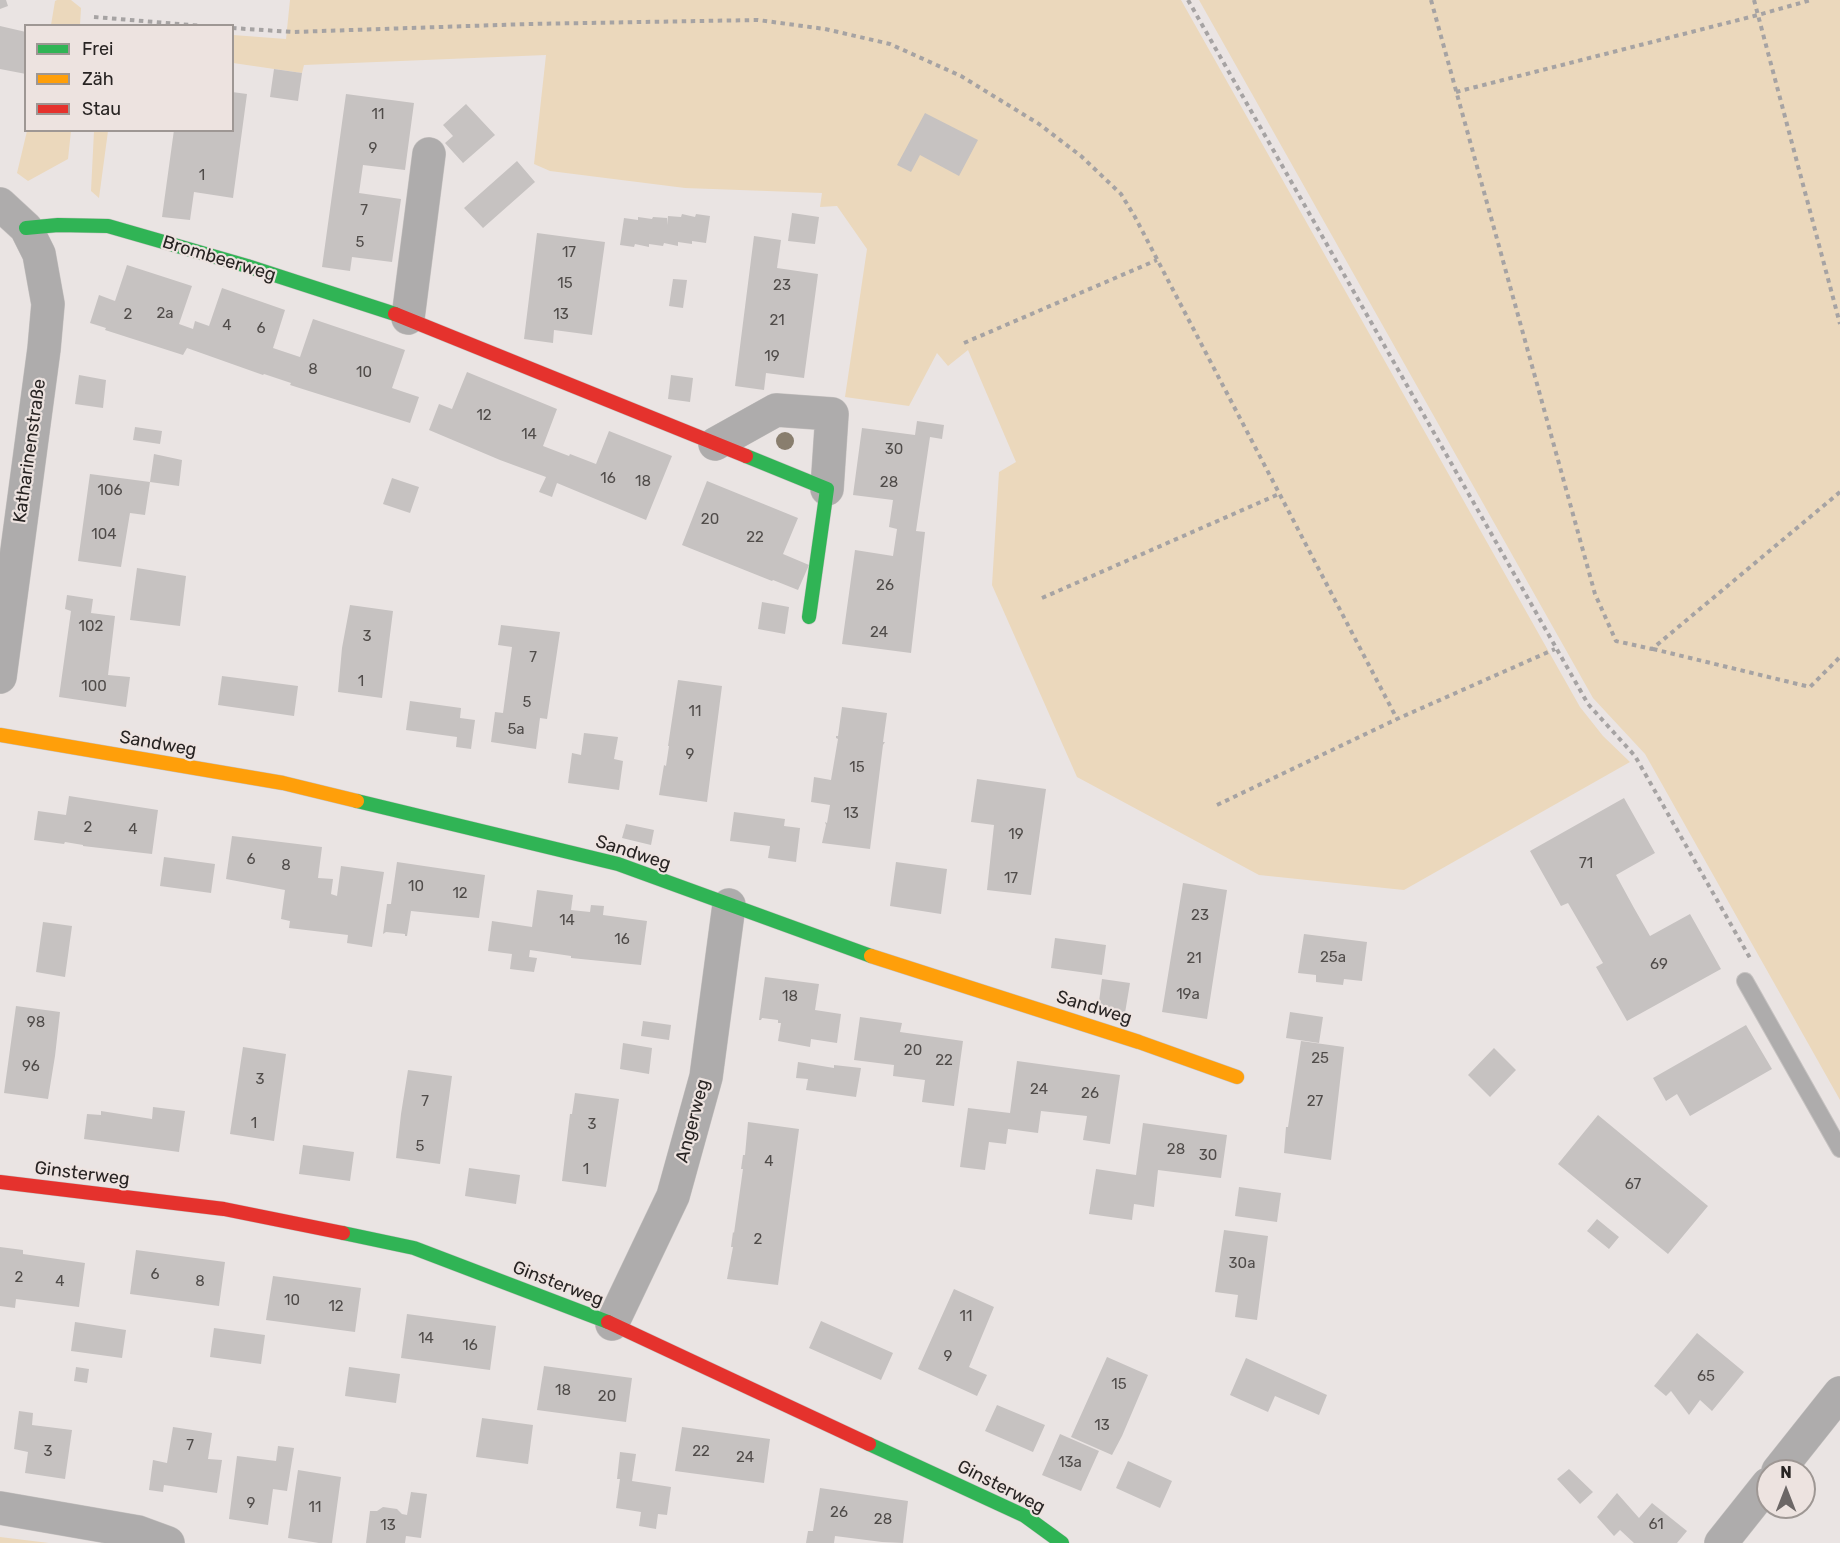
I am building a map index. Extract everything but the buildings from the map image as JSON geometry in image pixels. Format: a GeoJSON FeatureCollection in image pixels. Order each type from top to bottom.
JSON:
{"type":"FeatureCollection","features":[{"type":"Feature","properties":{"kind":"street"},"geometry":{"type":"LineString","coordinates":[[408,318],[429,154]]}},
{"type":"Feature","properties":{"kind":"street"},"geometry":{"type":"LineString","coordinates":[[0,204],[26,228]]}},
{"type":"Feature","properties":{"kind":"street","name":"Brombeerweg"},"geometry":{"type":"LineString","coordinates":[[26,228],[58,225],[108,226],[247,266],[408,318],[827,489]]}},
{"type":"Feature","properties":{"kind":"street","name":"Katharinenstraße"},"geometry":{"type":"LineString","coordinates":[[0,677],[48,304],[39,254],[26,228]]}},
{"type":"Feature","properties":{"kind":"street"},"geometry":{"type":"LineString","coordinates":[[715,444],[776,410],[832,414],[827,489],[809,617]]}},
{"type":"Feature","properties":{"kind":"street","name":"Sandweg"},"geometry":{"type":"LineString","coordinates":[[0,735],[283,783],[618,864],[892,964],[1139,1042],[1236,1077]]}},
{"type":"Feature","properties":{"kind":"street","name":"Angerweg"},"geometry":{"type":"LineString","coordinates":[[612,1324],[673,1196],[706,1077],[729,905]]}},
{"type":"Feature","properties":{"kind":"street","name":"Ginsterweg"},"geometry":{"type":"LineString","coordinates":[[0,1182],[224,1209],[414,1248],[612,1324],[1025,1516],[1062,1543]]}},
{"type":"Feature","properties":{"kind":"street"},"geometry":{"type":"LineString","coordinates":[[1788,1459],[1840,1393]]}},
{"type":"Feature","properties":{"kind":"street"},"geometry":{"type":"LineString","coordinates":[[1721,1543],[1756,1499]]}},
{"type":"Feature","properties":{"kind":"street"},"geometry":{"type":"LineString","coordinates":[[0,1508],[138,1532],[168,1543]]}},
{"type":"Feature","properties":{"kind":"lane"},"geometry":{"type":"LineString","coordinates":[[1745,981],[1840,1149]]}},
{"type":"Feature","properties":{"kind":"path"},"geometry":{"type":"LineString","coordinates":[[1188,0],[1555,648],[1588,704],[1635,756],[1753,963]]}},
{"type":"Feature","properties":{"kind":"path"},"geometry":{"type":"LineString","coordinates":[[1431,0],[1595,594],[1616,641],[1810,687],[1840,657]]}},
{"type":"Feature","properties":{"kind":"path"},"geometry":{"type":"LineString","coordinates":[[1754,0],[1840,324]]}},
{"type":"Feature","properties":{"kind":"path"},"geometry":{"type":"LineString","coordinates":[[1456,92],[1811,0]]}},
{"type":"Feature","properties":{"kind":"path"},"geometry":{"type":"LineString","coordinates":[[94,17],[179,24]]}},
{"type":"Feature","properties":{"kind":"path"},"geometry":{"type":"LineString","coordinates":[[234,28],[292,32],[528,24],[758,20],[825,28],[890,44],[961,76],[1040,124],[1081,156],[1121,194],[1397,719]]}},
{"type":"Feature","properties":{"kind":"path"},"geometry":{"type":"LineString","coordinates":[[964,343],[1157,260]]}},
{"type":"Feature","properties":{"kind":"path"},"geometry":{"type":"LineString","coordinates":[[1652,649],[1840,492]]}},
{"type":"Feature","properties":{"kind":"path"},"geometry":{"type":"LineString","coordinates":[[1042,598],[1279,494]]}},
{"type":"Feature","properties":{"kind":"path"},"geometry":{"type":"LineString","coordinates":[[1217,805],[1397,719],[1555,648]]}},
{"type":"Feature","properties":{"kind":"shaded area"},"geometry":{"type":"Polygon","coordinates":[[[71,0],[81,8],[80,24],[51,24],[55,1],[71,0]]]}},
{"type":"Feature","properties":{"kind":"shaded area"},"geometry":{"type":"Polygon","coordinates":[[[290,0],[1181,0],[1580,707],[1603,736],[1630,762],[1404,890],[1259,875],[1077,777],[992,585],[999,472],[1016,462],[968,350],[948,366],[937,353],[909,406],[845,397],[867,249],[837,206],[820,207],[822,193],[685,188],[550,171],[534,164],[546,55],[304,65],[302,73],[234,63],[234,35],[286,39],[290,0]]]}},
{"type":"Feature","properties":{"kind":"shaded area"},"geometry":{"type":"Polygon","coordinates":[[[1199,0],[1840,0],[1840,1100],[1645,754],[1593,698],[1199,0]]]}},
{"type":"Feature","properties":{"kind":"shaded area"},"geometry":{"type":"Polygon","coordinates":[[[27,132],[71,132],[68,159],[28,181],[17,173],[27,132]]]}},
{"type":"Feature","properties":{"kind":"shaded area"},"geometry":{"type":"Polygon","coordinates":[[[94,132],[108,132],[99,198],[91,191],[94,132]]]}},
{"type":"Feature","properties":{"kind":"shaded area"},"geometry":{"type":"Polygon","coordinates":[[[0,1537],[49,1543],[0,1543],[0,1537]]]}},
{"type":"Feature","properties":{"kind":"traffic: fast"},"geometry":{"type":"LineString","coordinates":[[26,228],[58,225],[108,226],[247,266],[395,314]]}},
{"type":"Feature","properties":{"kind":"traffic: fast"},"geometry":{"type":"LineString","coordinates":[[746,456],[827,489],[809,617]]}},
{"type":"Feature","properties":{"kind":"traffic: fast"},"geometry":{"type":"LineString","coordinates":[[357,801],[618,864],[871,956]]}},
{"type":"Feature","properties":{"kind":"traffic: fast"},"geometry":{"type":"LineString","coordinates":[[343,1233],[414,1248],[608,1322]]}},
{"type":"Feature","properties":{"kind":"traffic: fast"},"geometry":{"type":"LineString","coordinates":[[869,1444],[1025,1516],[1062,1543]]}},
{"type":"Feature","properties":{"kind":"traffic: slow"},"geometry":{"type":"LineString","coordinates":[[0,735],[283,783],[357,801]]}},
{"type":"Feature","properties":{"kind":"traffic: slow"},"geometry":{"type":"LineString","coordinates":[[871,956],[1139,1042],[1237,1077]]}},
{"type":"Feature","properties":{"kind":"traffic: jam"},"geometry":{"type":"LineString","coordinates":[[395,314],[746,456]]}},
{"type":"Feature","properties":{"kind":"traffic: jam"},"geometry":{"type":"LineString","coordinates":[[0,1182],[224,1209],[343,1233]]}},
{"type":"Feature","properties":{"kind":"traffic: jam"},"geometry":{"type":"LineString","coordinates":[[608,1322],[869,1444]]}}]}
